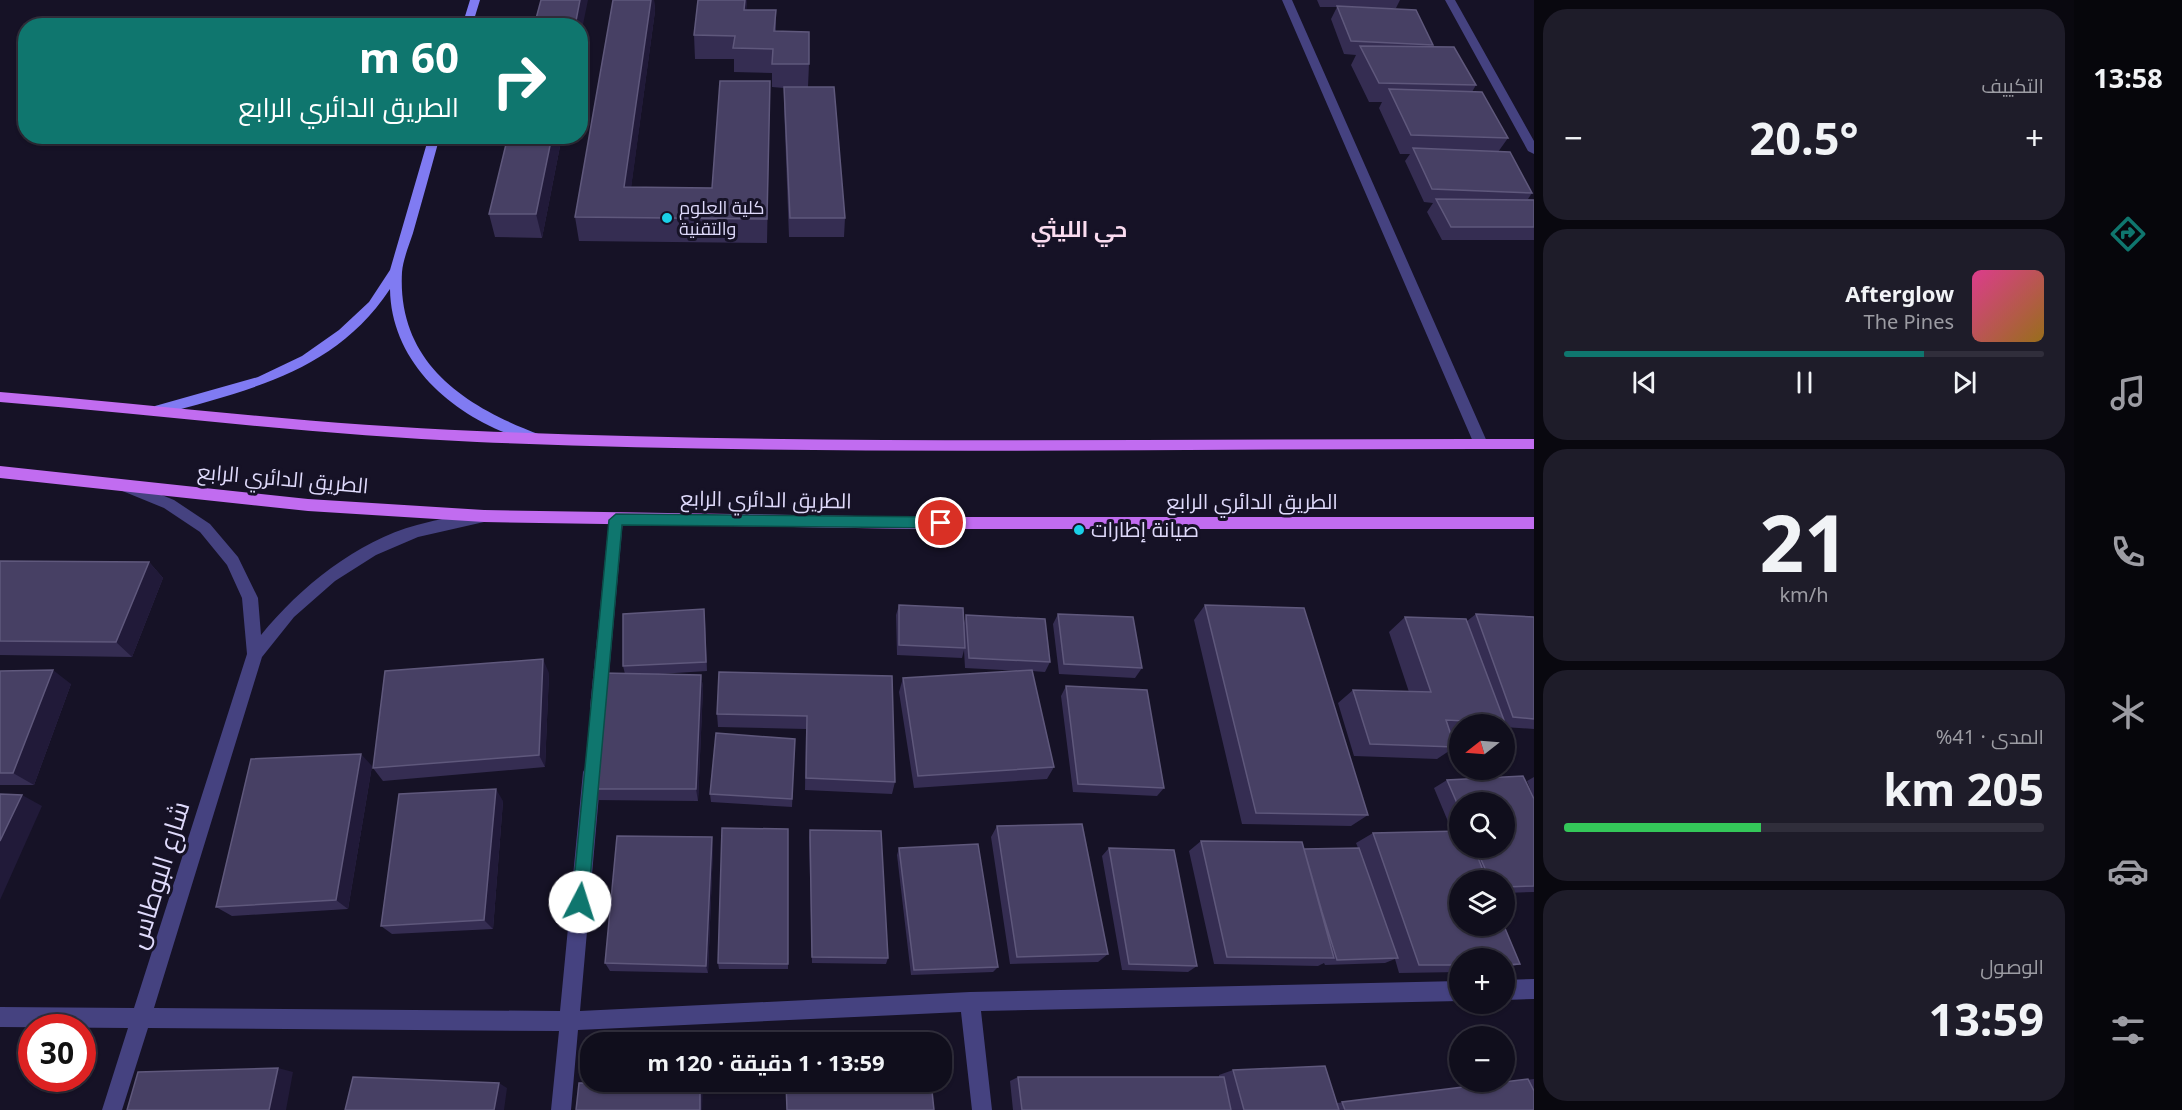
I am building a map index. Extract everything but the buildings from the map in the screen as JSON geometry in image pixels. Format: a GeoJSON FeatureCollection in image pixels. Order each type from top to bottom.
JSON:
{"type":"FeatureCollection","features":[{"type":"Feature","properties":{"kind":"main road"},"geometry":{"type":"LineString","coordinates":[[0,397],[160,410],[339,429],[536,439],[903,446],[1534,444]]}},
{"type":"Feature","properties":{"kind":"main road","name":"الطريق الدائري الرابع"},"geometry":{"type":"LineString","coordinates":[[0,472],[308,504],[484,516],[616,520],[917,523],[1534,523]]}},
{"type":"Feature","properties":{"kind":"street"},"geometry":{"type":"LineString","coordinates":[[469,0],[475,0],[469,18]]}},
{"type":"Feature","properties":{"kind":"street"},"geometry":{"type":"LineString","coordinates":[[1287,0],[1480,444]]}},
{"type":"Feature","properties":{"kind":"street"},"geometry":{"type":"LineString","coordinates":[[1450,0],[1534,151]]}},
{"type":"Feature","properties":{"kind":"street"},"geometry":{"type":"LineString","coordinates":[[160,410],[262,381],[307,359],[344,333],[373,305],[396,270],[433,144]]}},
{"type":"Feature","properties":{"kind":"street"},"geometry":{"type":"LineString","coordinates":[[396,270],[398,314],[408,342],[424,368],[453,397],[489,420],[536,439]]}},
{"type":"Feature","properties":{"kind":"street"},"geometry":{"type":"LineString","coordinates":[[120,484],[169,504],[205,528],[233,561],[250,598],[255,654]]}},
{"type":"Feature","properties":{"kind":"street"},"geometry":{"type":"LineString","coordinates":[[255,654],[289,612],[330,576],[371,551],[416,531],[484,516]]}},
{"type":"Feature","properties":{"kind":"street"},"geometry":{"type":"LineString","coordinates":[[597,723],[616,520]]}},
{"type":"Feature","properties":{"kind":"street","name":"شارع البوطاس"},"geometry":{"type":"LineString","coordinates":[[112,1110],[255,654]]}},
{"type":"Feature","properties":{"kind":"street"},"geometry":{"type":"LineString","coordinates":[[561,1110],[594,758]]}},
{"type":"Feature","properties":{"kind":"street"},"geometry":{"type":"LineString","coordinates":[[1515,990],[1534,989]]}},
{"type":"Feature","properties":{"kind":"street"},"geometry":{"type":"LineString","coordinates":[[0,1017],[569,1021],[970,1002],[1449,991]]}},
{"type":"Feature","properties":{"kind":"street"},"geometry":{"type":"LineString","coordinates":[[970,1002],[982,1110]]}},
{"type":"Feature","properties":{"kind":"place","name":"كلية العلوم والتقنية"},"geometry":{"type":"Point","coordinates":[667,218]}},
{"type":"Feature","properties":{"kind":"place","name":"صيانة إطارات"},"geometry":{"type":"Point","coordinates":[1079,530]}},
{"type":"Feature","properties":{"kind":"district","name":"حي الليثي"},"geometry":{"type":"Point","coordinates":[1079,229]}},
{"type":"Feature","properties":{"kind":"route"},"geometry":{"type":"LineString","coordinates":[[580,902],[616,520],[941,523]]}}]}
